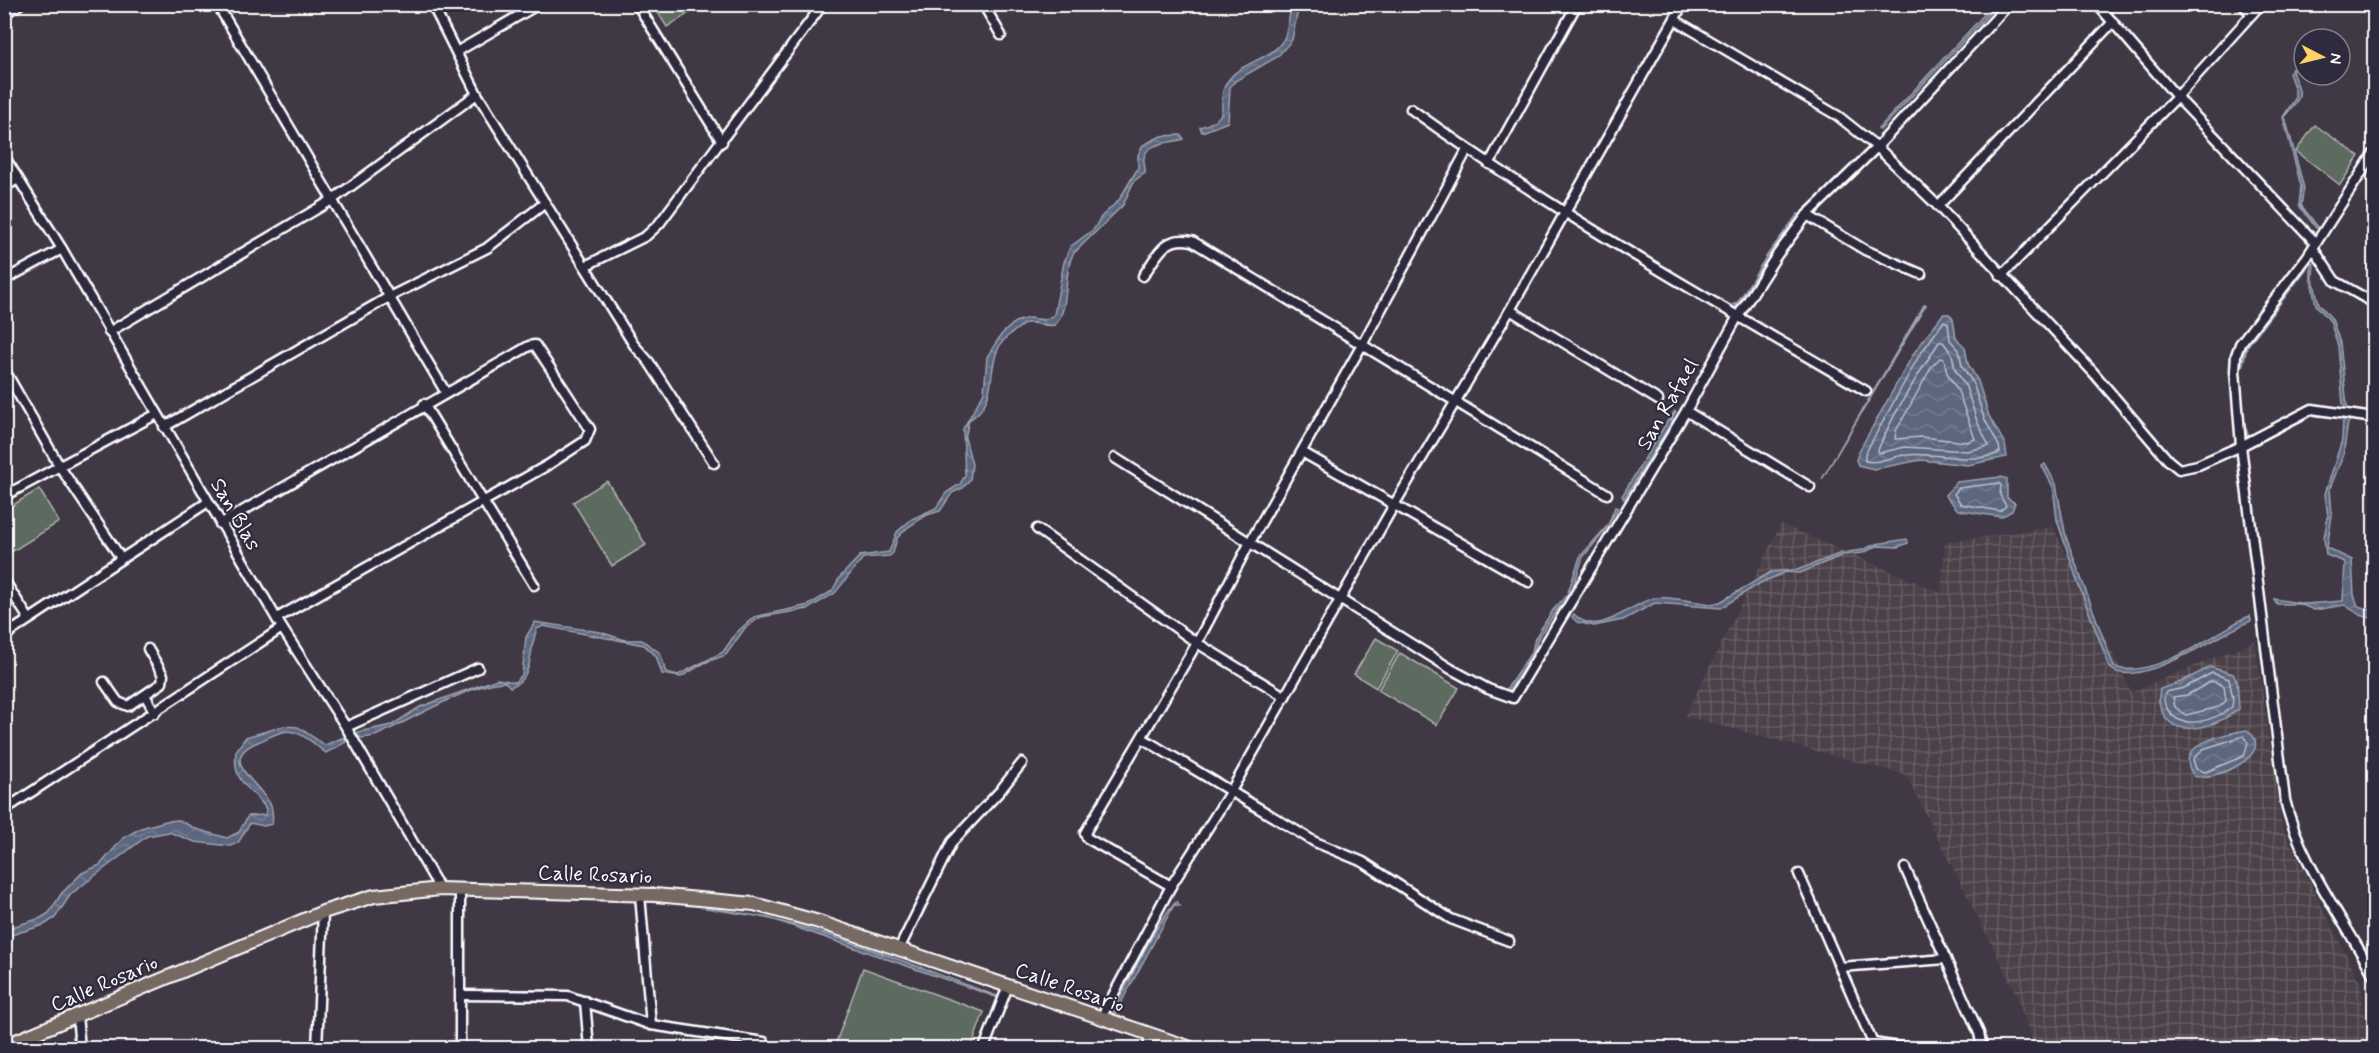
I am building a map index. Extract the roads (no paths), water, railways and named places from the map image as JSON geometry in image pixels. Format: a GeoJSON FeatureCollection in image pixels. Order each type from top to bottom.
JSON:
{"type":"FeatureCollection","features":[{"type":"Feature","properties":{"kind":"main road","name":"Calle Rosario"},"geometry":{"type":"LineString","coordinates":[[4,1046],[323,912],[374,896],[440,889],[640,895],[714,899],[754,904],[819,922],[1191,1048]]}},
{"type":"Feature","properties":{"kind":"street"},"geometry":{"type":"LineString","coordinates":[[4,14],[20,4]]}},
{"type":"Feature","properties":{"kind":"street"},"geometry":{"type":"LineString","coordinates":[[217,4],[446,393]]}},
{"type":"Feature","properties":{"kind":"street"},"geometry":{"type":"LineString","coordinates":[[432,4],[458,51],[477,94],[585,266],[714,463]]}},
{"type":"Feature","properties":{"kind":"street"},"geometry":{"type":"LineString","coordinates":[[458,51],[539,4]]}},
{"type":"Feature","properties":{"kind":"street"},"geometry":{"type":"LineString","coordinates":[[637,4],[722,142]]}},
{"type":"Feature","properties":{"kind":"street"},"geometry":{"type":"LineString","coordinates":[[585,266],[646,236],[659,224],[823,4]]}},
{"type":"Feature","properties":{"kind":"street"},"geometry":{"type":"LineString","coordinates":[[983,4],[1001,35]]}},
{"type":"Feature","properties":{"kind":"street"},"geometry":{"type":"LineString","coordinates":[[1489,164],[1577,4]]}},
{"type":"Feature","properties":{"kind":"street"},"geometry":{"type":"LineString","coordinates":[[1101,1018],[1172,886],[1231,791],[1284,696],[1342,600],[1394,505],[1566,213],[1683,4]]}},
{"type":"Feature","properties":{"kind":"street","name":"San Rafael"},"geometry":{"type":"LineString","coordinates":[[1342,600],[1451,669],[1488,689],[1513,698],[1686,411],[1738,316],[1777,255],[1807,216],[1877,147],[2009,4]]}},
{"type":"Feature","properties":{"kind":"street"},"geometry":{"type":"LineString","coordinates":[[2097,4],[2177,97],[2315,245],[2335,281],[2343,288],[2374,303]]}},
{"type":"Feature","properties":{"kind":"street"},"geometry":{"type":"LineString","coordinates":[[2242,4],[2252,14]]}},
{"type":"Feature","properties":{"kind":"street"},"geometry":{"type":"LineString","coordinates":[[2001,276],[2177,97],[2261,4]]}},
{"type":"Feature","properties":{"kind":"street"},"geometry":{"type":"LineString","coordinates":[[1675,20],[1839,116],[1877,147],[1938,206],[2093,372],[2172,465],[2179,469],[2241,446],[2312,409],[2374,418]]}},
{"type":"Feature","properties":{"kind":"street"},"geometry":{"type":"LineString","coordinates":[[1938,206],[2113,22]]}},
{"type":"Feature","properties":{"kind":"street"},"geometry":{"type":"LineString","coordinates":[[109,332],[332,200],[477,94]]}},
{"type":"Feature","properties":{"kind":"street"},"geometry":{"type":"LineString","coordinates":[[1411,109],[1467,150],[1566,213],[1866,391]]}},
{"type":"Feature","properties":{"kind":"street"},"geometry":{"type":"LineString","coordinates":[[1172,886],[1085,836],[1197,643],[1249,544],[1362,345],[1467,150]]}},
{"type":"Feature","properties":{"kind":"street"},"geometry":{"type":"LineString","coordinates":[[2374,153],[2315,245],[2240,344],[2236,355],[2241,446],[2285,800],[2290,822],[2310,863],[2374,976]]}},
{"type":"Feature","properties":{"kind":"street","name":"San Blas"},"geometry":{"type":"LineString","coordinates":[[4,156],[62,249],[220,524],[282,628],[346,727],[440,889]]}},
{"type":"Feature","properties":{"kind":"street"},"geometry":{"type":"LineString","coordinates":[[4,187],[18,179]]}},
{"type":"Feature","properties":{"kind":"street"},"geometry":{"type":"LineString","coordinates":[[164,427],[389,297],[488,248],[545,203]]}},
{"type":"Feature","properties":{"kind":"street"},"geometry":{"type":"LineString","coordinates":[[1807,216],[1865,250],[1921,274]]}},
{"type":"Feature","properties":{"kind":"street"},"geometry":{"type":"LineString","coordinates":[[1143,276],[1169,240],[1178,238],[1191,241],[1607,494]]}},
{"type":"Feature","properties":{"kind":"street"},"geometry":{"type":"LineString","coordinates":[[4,280],[62,249]]}},
{"type":"Feature","properties":{"kind":"street"},"geometry":{"type":"LineString","coordinates":[[1510,310],[1658,400]]}},
{"type":"Feature","properties":{"kind":"street"},"geometry":{"type":"LineString","coordinates":[[220,524],[424,404],[535,345],[590,429],[585,441],[483,502],[277,618]]}},
{"type":"Feature","properties":{"kind":"street"},"geometry":{"type":"LineString","coordinates":[[4,369],[60,467],[121,558]]}},
{"type":"Feature","properties":{"kind":"street"},"geometry":{"type":"LineString","coordinates":[[424,404],[534,585]]}},
{"type":"Feature","properties":{"kind":"street"},"geometry":{"type":"LineString","coordinates":[[1686,411],[1810,487]]}},
{"type":"Feature","properties":{"kind":"street"},"geometry":{"type":"LineString","coordinates":[[4,496],[157,414]]}},
{"type":"Feature","properties":{"kind":"street"},"geometry":{"type":"LineString","coordinates":[[1302,452],[1529,582]]}},
{"type":"Feature","properties":{"kind":"street"},"geometry":{"type":"LineString","coordinates":[[1115,458],[1249,544],[1342,600]]}},
{"type":"Feature","properties":{"kind":"street"},"geometry":{"type":"LineString","coordinates":[[4,636],[208,501]]}},
{"type":"Feature","properties":{"kind":"street"},"geometry":{"type":"LineString","coordinates":[[1037,529],[1197,643],[1284,696]]}},
{"type":"Feature","properties":{"kind":"street"},"geometry":{"type":"LineString","coordinates":[[4,580],[29,619]]}},
{"type":"Feature","properties":{"kind":"street"},"geometry":{"type":"LineString","coordinates":[[4,810],[156,713],[282,628]]}},
{"type":"Feature","properties":{"kind":"street"},"geometry":{"type":"LineString","coordinates":[[104,682],[118,702],[124,706],[133,704],[145,695],[164,680],[148,649]]}},
{"type":"Feature","properties":{"kind":"street"},"geometry":{"type":"LineString","coordinates":[[346,727],[478,668]]}},
{"type":"Feature","properties":{"kind":"street"},"geometry":{"type":"LineString","coordinates":[[145,695],[156,713]]}},
{"type":"Feature","properties":{"kind":"street"},"geometry":{"type":"LineString","coordinates":[[1142,738],[1315,842],[1363,862],[1451,919],[1509,941]]}},
{"type":"Feature","properties":{"kind":"street"},"geometry":{"type":"LineString","coordinates":[[900,949],[952,842],[999,792],[1022,763]]}},
{"type":"Feature","properties":{"kind":"street"},"geometry":{"type":"LineString","coordinates":[[1905,868],[1979,1033],[1982,1048]]}},
{"type":"Feature","properties":{"kind":"street"},"geometry":{"type":"LineString","coordinates":[[1799,874],[1874,1046],[1906,1048]]}},
{"type":"Feature","properties":{"kind":"street"},"geometry":{"type":"LineString","coordinates":[[460,890],[460,1048]]}},
{"type":"Feature","properties":{"kind":"street"},"geometry":{"type":"LineString","coordinates":[[640,895],[651,1025]]}},
{"type":"Feature","properties":{"kind":"street"},"geometry":{"type":"LineString","coordinates":[[316,1048],[323,912]]}},
{"type":"Feature","properties":{"kind":"street"},"geometry":{"type":"LineString","coordinates":[[1840,967],[1946,959]]}},
{"type":"Feature","properties":{"kind":"street"},"geometry":{"type":"LineString","coordinates":[[984,1048],[1008,986]]}},
{"type":"Feature","properties":{"kind":"street"},"geometry":{"type":"LineString","coordinates":[[460,995],[568,996],[651,1025],[764,1041]]}},
{"type":"Feature","properties":{"kind":"street"},"geometry":{"type":"LineString","coordinates":[[585,1001],[589,1048]]}},
{"type":"Feature","properties":{"kind":"street"},"geometry":{"type":"LineString","coordinates":[[77,1015],[80,1048]]}},
{"type":"Feature","properties":{"kind":"street"},"geometry":{"type":"LineString","coordinates":[[1148,1048],[1150,1035]]}},
{"type":"Feature","properties":{"kind":"water"},"geometry":{"type":"Polygon","coordinates":[[[1292,4],[1299,5],[1292,40],[1277,57],[1235,81],[1230,87],[1228,122],[1202,132],[1200,127],[1218,118],[1221,113],[1222,94],[1230,78],[1281,43],[1285,36],[1292,4]]]}},
{"type":"Feature","properties":{"kind":"water"},"geometry":{"type":"Polygon","coordinates":[[[1993,5],[1997,5],[1880,130],[1878,129],[1993,5]]]}},
{"type":"Feature","properties":{"kind":"water"},"geometry":{"type":"Polygon","coordinates":[[[2294,87],[2298,87],[2299,96],[2285,117],[2304,188],[2301,205],[2318,227],[2316,228],[2299,205],[2301,186],[2283,117],[2295,99],[2294,87]]]}},
{"type":"Feature","properties":{"kind":"water"},"geometry":{"type":"Polygon","coordinates":[[[1181,135],[1184,139],[1155,146],[1146,153],[1145,173],[1134,181],[1123,205],[1073,254],[1063,309],[1055,325],[1025,324],[1002,342],[996,353],[986,401],[980,411],[969,420],[965,438],[972,464],[970,480],[963,488],[952,493],[940,511],[927,515],[908,527],[897,538],[893,553],[889,556],[863,558],[835,593],[808,609],[761,617],[745,628],[726,655],[704,663],[681,677],[662,674],[656,656],[644,645],[543,626],[537,629],[530,662],[524,677],[518,683],[510,687],[505,682],[475,688],[375,736],[362,738],[357,736],[358,732],[392,725],[420,707],[497,679],[515,682],[522,675],[526,637],[535,622],[600,632],[625,640],[642,640],[660,653],[666,672],[678,675],[723,652],[736,633],[754,617],[809,605],[832,591],[840,577],[860,556],[889,552],[897,532],[912,519],[936,508],[946,493],[960,484],[965,476],[963,429],[984,392],[987,357],[1001,335],[1015,322],[1029,318],[1045,320],[1054,315],[1064,262],[1070,247],[1094,229],[1101,217],[1119,200],[1138,168],[1138,155],[1143,145],[1161,136],[1181,135]]]}},
{"type":"Feature","properties":{"kind":"water"},"geometry":{"type":"Polygon","coordinates":[[[1798,214],[1800,216],[1785,233],[1733,310],[1730,306],[1738,302],[1768,254],[1798,214]]]}},
{"type":"Feature","properties":{"kind":"water"},"geometry":{"type":"Polygon","coordinates":[[[2311,259],[2314,259],[2313,279],[2319,304],[2332,319],[2340,343],[2347,406],[2343,405],[2338,346],[2330,321],[2316,305],[2311,280],[2311,263],[2243,352],[2311,259]]]}},
{"type":"Feature","properties":{"kind":"water"},"geometry":{"type":"Polygon","coordinates":[[[1924,305],[1926,305],[1822,479],[1924,305]]]}},
{"type":"Feature","properties":{"kind":"water"},"geometry":{"type":"Polygon","coordinates":[[[1943,314],[1949,314],[1953,319],[1956,338],[1965,347],[1968,364],[1978,381],[1989,416],[2005,444],[2007,457],[1968,465],[1921,460],[1874,469],[1858,465],[1856,460],[1859,451],[1914,353],[1943,314]]]}},
{"type":"Feature","properties":{"kind":"water"},"geometry":{"type":"Polygon","coordinates":[[[2321,414],[2374,421],[2351,420],[2348,423],[2343,456],[2330,488],[2332,515],[2327,548],[2352,560],[2354,595],[2358,606],[2374,611],[2374,619],[2360,615],[2345,605],[2314,610],[2300,604],[2277,604],[2274,599],[2306,604],[2343,601],[2345,562],[2326,555],[2324,538],[2328,516],[2325,494],[2342,440],[2343,418],[2312,416],[2253,446],[2305,417],[2321,414]]]}},
{"type":"Feature","properties":{"kind":"water"},"geometry":{"type":"Polygon","coordinates":[[[1670,417],[1673,418],[1669,426],[1624,499],[1622,496],[1670,417]]]}},
{"type":"Feature","properties":{"kind":"water"},"geometry":{"type":"Polygon","coordinates":[[[2045,464],[2056,484],[2066,537],[2114,667],[2145,668],[2198,646],[2242,619],[2250,616],[2251,621],[2159,667],[2123,673],[2110,668],[2057,520],[2053,487],[2042,466],[2045,464]]]}},
{"type":"Feature","properties":{"kind":"water"},"geometry":{"type":"Polygon","coordinates":[[[2001,477],[2007,479],[2007,498],[2015,503],[2012,511],[2001,517],[1958,510],[1945,495],[1957,482],[2001,477]]]}},
{"type":"Feature","properties":{"kind":"water"},"geometry":{"type":"Polygon","coordinates":[[[1615,507],[1618,508],[1604,532],[1583,557],[1570,596],[1557,610],[1538,638],[1533,653],[1508,692],[1506,690],[1532,651],[1535,638],[1553,610],[1567,595],[1580,557],[1608,525],[1615,507]]]}},
{"type":"Feature","properties":{"kind":"water"},"geometry":{"type":"Polygon","coordinates":[[[1907,539],[1908,543],[1898,547],[1877,546],[1863,553],[1843,555],[1800,573],[1786,572],[1760,583],[1721,608],[1655,603],[1623,620],[1594,626],[1577,622],[1572,617],[1574,614],[1583,621],[1604,622],[1655,598],[1675,598],[1711,604],[1720,602],[1771,572],[1797,570],[1842,553],[1907,539]]]}},
{"type":"Feature","properties":{"kind":"water"},"geometry":{"type":"Polygon","coordinates":[[[2210,667],[2233,674],[2237,681],[2239,709],[2220,720],[2198,728],[2177,726],[2168,720],[2160,705],[2160,689],[2181,682],[2210,667]]]}},
{"type":"Feature","properties":{"kind":"water"},"geometry":{"type":"Polygon","coordinates":[[[284,726],[298,727],[325,745],[344,737],[346,742],[326,753],[304,736],[291,731],[279,733],[246,749],[240,757],[241,765],[245,773],[267,798],[273,815],[272,824],[264,826],[250,823],[238,843],[230,846],[195,842],[169,832],[147,836],[71,894],[55,918],[44,925],[5,937],[5,929],[41,918],[49,913],[61,894],[82,873],[100,865],[123,838],[141,828],[179,820],[196,829],[227,838],[239,832],[248,816],[265,815],[266,809],[261,801],[240,779],[237,772],[236,751],[246,737],[284,726]]]}},
{"type":"Feature","properties":{"kind":"water"},"geometry":{"type":"Polygon","coordinates":[[[2247,730],[2255,739],[2255,748],[2249,757],[2240,764],[2215,775],[2194,776],[2189,765],[2189,756],[2194,749],[2214,738],[2247,730]]]}},
{"type":"Feature","properties":{"kind":"water"},"geometry":{"type":"Polygon","coordinates":[[[1177,902],[1180,906],[1174,905],[1115,1014],[1113,1013],[1153,934],[1171,907],[1177,902]]]}},
{"type":"Feature","properties":{"kind":"water"},"geometry":{"type":"Polygon","coordinates":[[[705,908],[743,913],[753,916],[705,908]]]}},
{"type":"Feature","properties":{"kind":"water"},"geometry":{"type":"Polygon","coordinates":[[[776,920],[855,944],[1000,997],[980,1048],[999,998],[776,920]]]}},
{"type":"Feature","properties":{"kind":"waterway"},"geometry":{"type":"LineString","coordinates":[[2241,368],[2246,349]]}},
{"type":"Feature","properties":{"kind":"waterway"},"geometry":{"type":"LineString","coordinates":[[1670,420],[1675,412]]}},
{"type":"Feature","properties":{"kind":"waterway"},"geometry":{"type":"LineString","coordinates":[[2245,428],[2248,436],[2254,435]]}}]}
